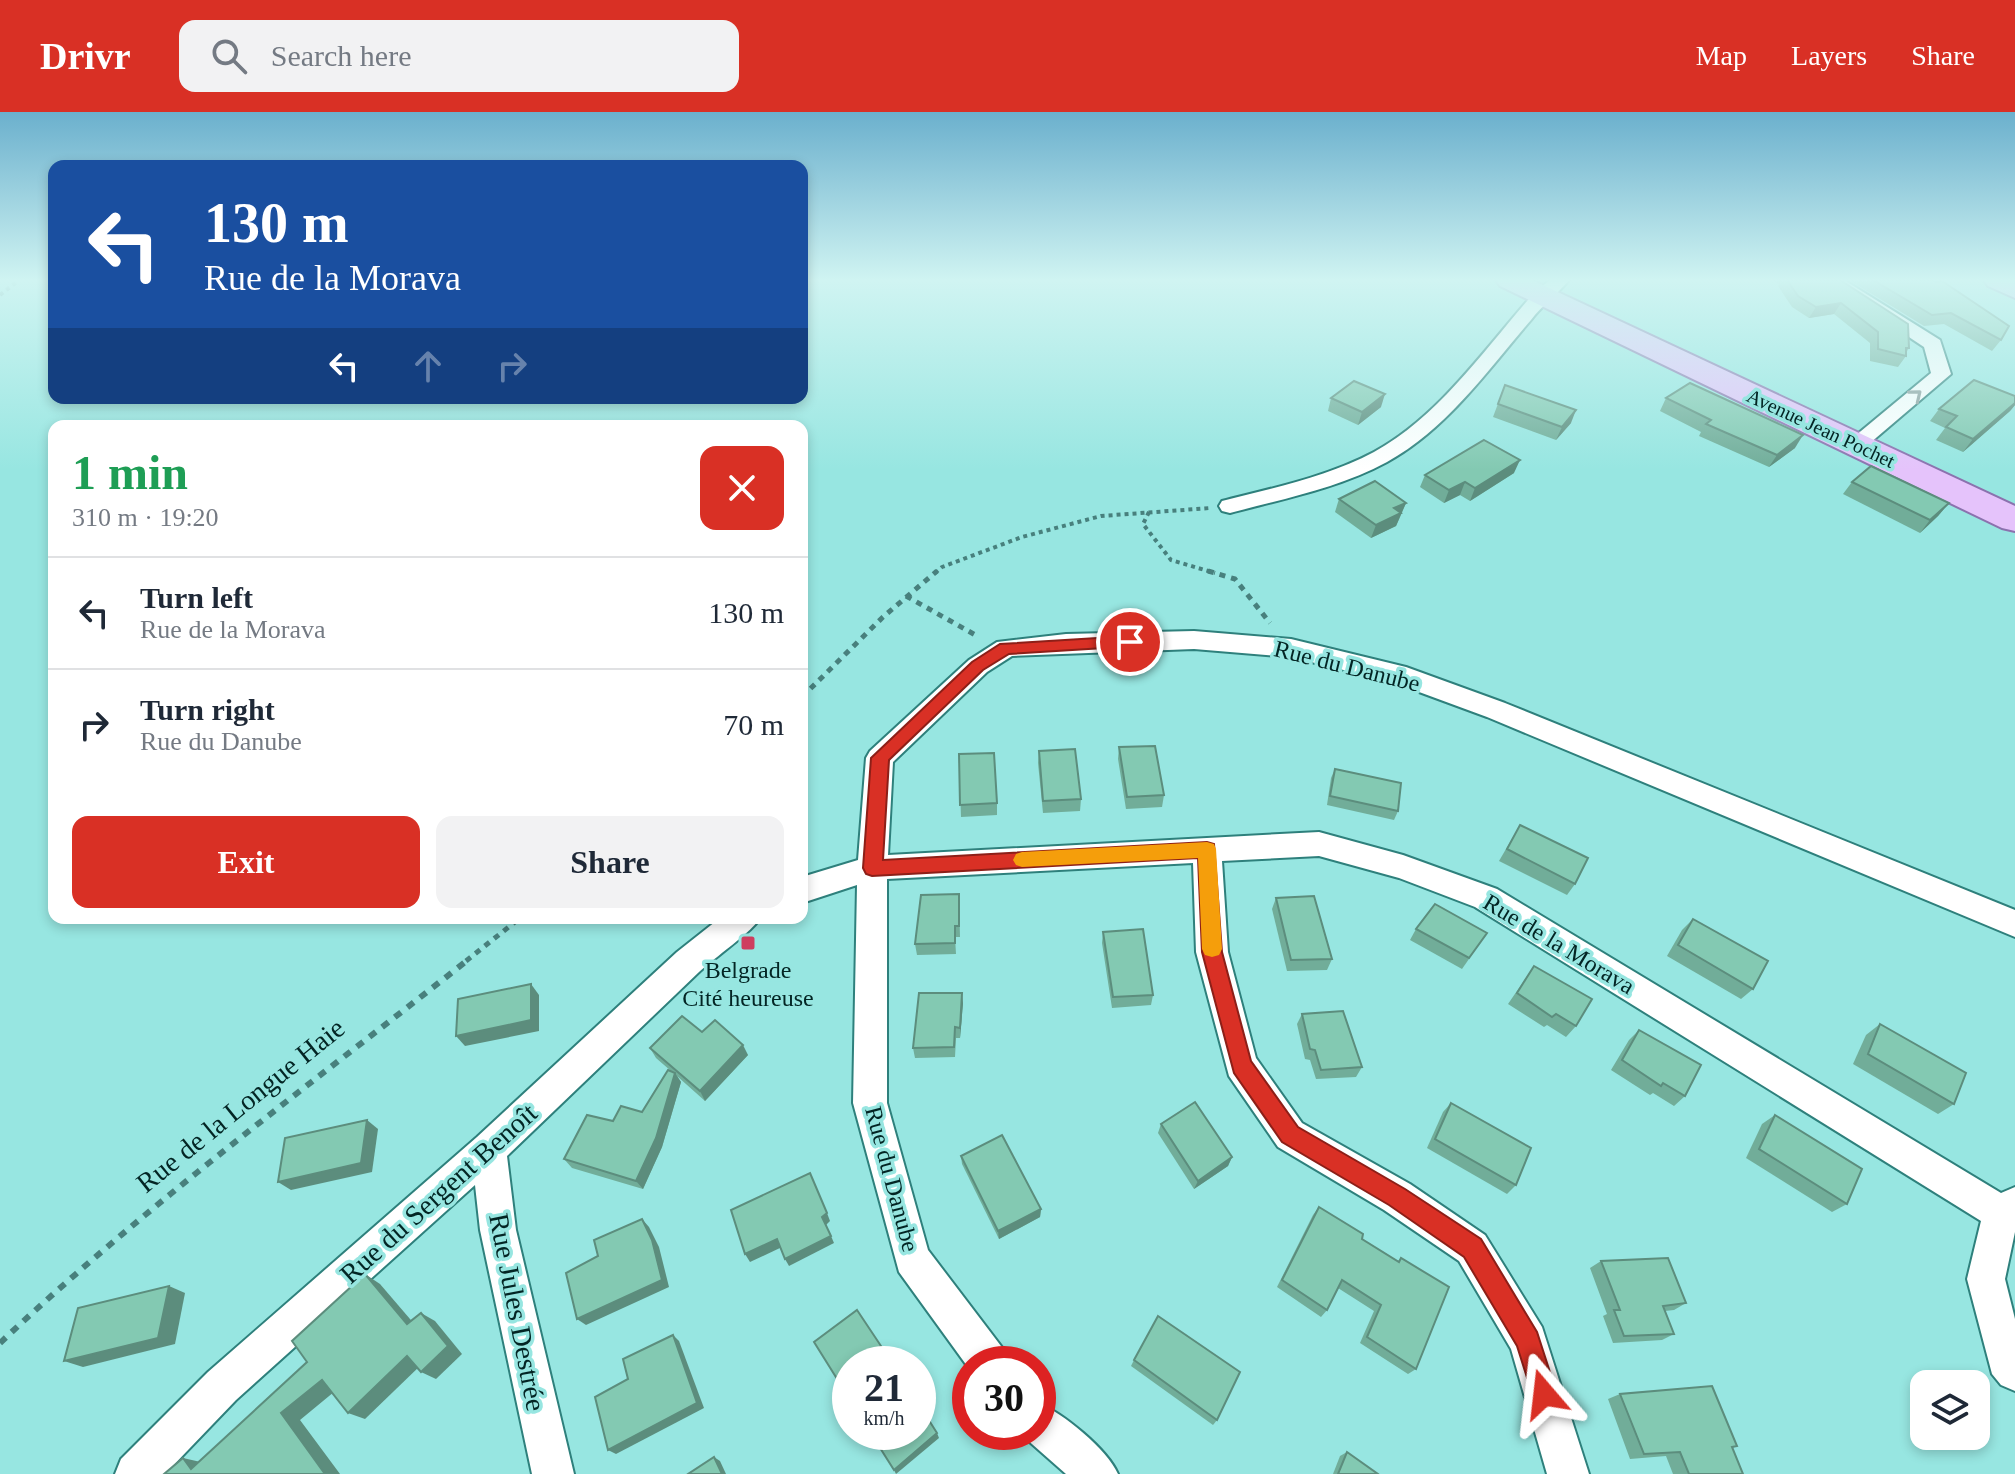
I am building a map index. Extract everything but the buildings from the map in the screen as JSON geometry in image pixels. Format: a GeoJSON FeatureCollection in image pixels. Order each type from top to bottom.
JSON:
{"type":"FeatureCollection","features":[{"type":"Feature","properties":{"kind":"main road","name":"Avenue Jean Pochet"},"geometry":{"type":"LineString","coordinates":[[1659,344],[1856,445],[2015,518]]}},
{"type":"Feature","properties":{"kind":"street"},"geometry":{"type":"LineString","coordinates":[[1230,506],[1335,476],[1383,456],[1426,424],[1500,344]]}},
{"type":"Feature","properties":{"kind":"street"},"geometry":{"type":"LineString","coordinates":[[1856,445],[1941,374],[1932,344]]}},
{"type":"Feature","properties":{"kind":"street","name":"Rue du Danube"},"geometry":{"type":"LineString","coordinates":[[977,1346],[912,1259],[870,1103],[872,868],[880,758],[978,666],[1006,648],[1066,643],[1194,640],[1291,648],[1397,674],[1496,710],[2015,924]]}},
{"type":"Feature","properties":{"kind":"street","name":"Rue de la Morava"},"geometry":{"type":"LineString","coordinates":[[872,868],[1319,844],[1403,867],[1486,898],[2008,1209]]}},
{"type":"Feature","properties":{"kind":"street"},"geometry":{"type":"LineString","coordinates":[[1207,849],[1212,952],[1241,1065],[1290,1135],[1397,1197],[1472,1248],[1528,1341],[1568,1474]]}},
{"type":"Feature","properties":{"kind":"street"},"geometry":{"type":"LineString","coordinates":[[808,888],[872,868]]}},
{"type":"Feature","properties":{"kind":"street","name":"Rue du Sergent Benoît"},"geometry":{"type":"LineString","coordinates":[[136,1474],[222,1386],[489,1149],[688,962],[736,924]]}},
{"type":"Feature","properties":{"kind":"street","name":"Rue Jules Destrée"},"geometry":{"type":"LineString","coordinates":[[489,1149],[498,1230],[553,1474]]}},
{"type":"Feature","properties":{"kind":"street"},"geometry":{"type":"LineString","coordinates":[[2008,1209],[1986,1279],[2006,1360],[2015,1371]]}},
{"type":"Feature","properties":{"kind":"street"},"geometry":{"type":"LineString","coordinates":[[1056,1439],[1097,1474]]}},
{"type":"Feature","properties":{"kind":"path"},"geometry":{"type":"LineString","coordinates":[[808,691],[906,596],[942,567],[1022,537],[1101,516],[1230,506]]}},
{"type":"Feature","properties":{"kind":"path"},"geometry":{"type":"LineString","coordinates":[[1149,512],[1143,524],[1171,560],[1235,579],[1291,648]]}},
{"type":"Feature","properties":{"kind":"path"},"geometry":{"type":"LineString","coordinates":[[906,596],[965,629]]}},
{"type":"Feature","properties":{"kind":"path","name":"Rue de la Longue Haie"},"geometry":{"type":"LineString","coordinates":[[0,1343],[55,1291],[167,1198],[512,924]]}},
{"type":"Feature","properties":{"kind":"slow traffic"},"geometry":{"type":"LineString","coordinates":[[1022,860],[1207,849],[1212,949]]}},
{"type":"Feature","properties":{"kind":"place","name":"Belgrade Cité heureuse"},"geometry":{"type":"Point","coordinates":[748,943]}},
{"type":"Feature","properties":{"kind":"route"},"geometry":{"type":"LineString","coordinates":[[1130,642],[1006,648],[978,666],[880,758],[872,868],[1207,849],[1212,952],[1241,1065],[1290,1135],[1397,1197],[1472,1248],[1528,1341],[1544,1394]]}}]}
